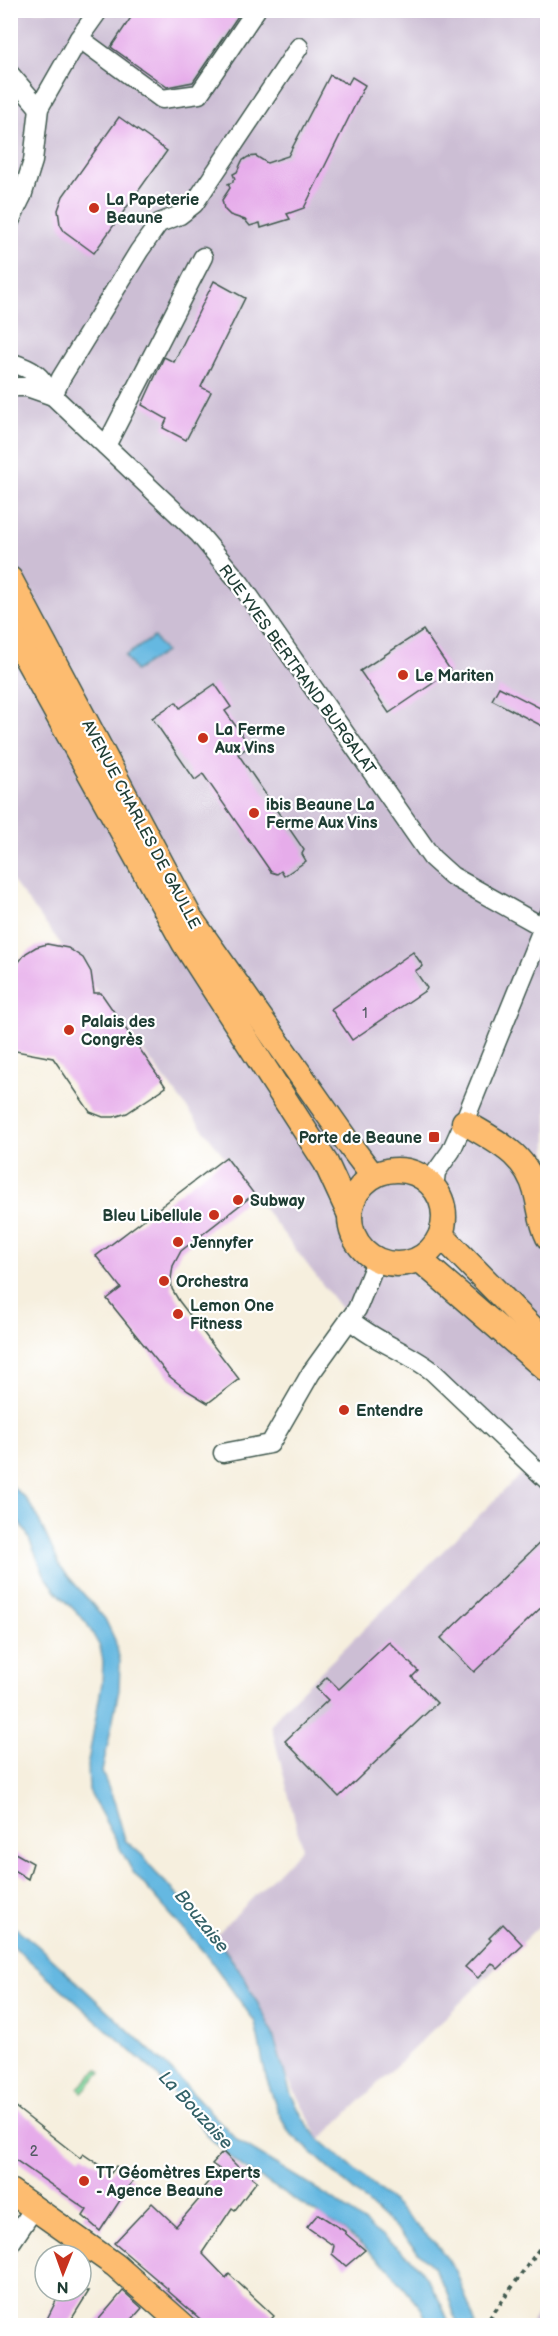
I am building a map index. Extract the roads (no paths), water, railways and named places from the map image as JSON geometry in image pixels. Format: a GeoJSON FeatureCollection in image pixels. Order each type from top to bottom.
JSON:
{"type":"FeatureCollection","features":[{"type":"Feature","properties":{"kind":"main road","name":"AVENUE CHARLES DE GAULLE"},"geometry":{"type":"LineString","coordinates":[[10,579],[191,919],[373,1176]]}},
{"type":"Feature","properties":{"kind":"main road","name":"AVENUE CHARLES DE GAULLE"},"geometry":{"type":"LineString","coordinates":[[10,629],[184,943],[326,1163],[350,1215],[351,1229],[356,1241],[365,1252],[376,1259]]}},
{"type":"Feature","properties":{"kind":"main road"},"geometry":{"type":"LineString","coordinates":[[464,1122],[516,1154],[528,1171],[536,1190],[543,1228],[548,1237]]}},
{"type":"Feature","properties":{"kind":"main road"},"geometry":{"type":"LineString","coordinates":[[350,1215],[353,1199],[361,1186],[373,1176],[386,1171],[413,1172],[434,1188],[442,1203],[444,1219],[441,1235],[432,1249],[419,1259],[405,1263],[391,1264],[376,1259]]}},
{"type":"Feature","properties":{"kind":"main road"},"geometry":{"type":"LineString","coordinates":[[441,1235],[548,1344]]}},
{"type":"Feature","properties":{"kind":"main road"},"geometry":{"type":"LineString","coordinates":[[419,1259],[548,1371]]}},
{"type":"Feature","properties":{"kind":"main road"},"geometry":{"type":"LineString","coordinates":[[10,2191],[115,2265],[184,2325]]}},
{"type":"Feature","properties":{"kind":"street"},"geometry":{"type":"LineString","coordinates":[[10,221],[33,161],[39,108],[79,38],[99,10]]}},
{"type":"Feature","properties":{"kind":"street"},"geometry":{"type":"LineString","coordinates":[[79,38],[162,99],[199,94],[256,10]]}},
{"type":"Feature","properties":{"kind":"street"},"geometry":{"type":"LineString","coordinates":[[53,396],[61,378],[139,251],[159,223],[180,215],[194,204],[299,46]]}},
{"type":"Feature","properties":{"kind":"street"},"geometry":{"type":"LineString","coordinates":[[10,74],[39,108]]}},
{"type":"Feature","properties":{"kind":"street"},"geometry":{"type":"LineString","coordinates":[[106,446],[203,257]]}},
{"type":"Feature","properties":{"kind":"street","name":"RUE YVES BERTRAND BURGALAT"},"geometry":{"type":"LineString","coordinates":[[10,362],[31,369],[43,379],[53,396],[199,534],[240,583],[432,858],[452,876],[545,924]]}},
{"type":"Feature","properties":{"kind":"street","name":"RUE YVES BERTRAND BURGALAT"},"geometry":{"type":"LineString","coordinates":[[10,387],[27,387],[53,396]]}},
{"type":"Feature","properties":{"kind":"street"},"geometry":{"type":"LineString","coordinates":[[434,1188],[436,1172],[451,1151],[464,1122],[545,924]]}},
{"type":"Feature","properties":{"kind":"street"},"geometry":{"type":"LineString","coordinates":[[223,1453],[270,1444],[311,1373],[357,1309],[376,1259]]}},
{"type":"Feature","properties":{"kind":"street"},"geometry":{"type":"LineString","coordinates":[[349,1319],[366,1334],[414,1358],[432,1371],[548,1481]]}},
{"type":"Feature","properties":{"kind":"street"},"geometry":{"type":"LineString","coordinates":[[10,2244],[35,2207]]}},
{"type":"Feature","properties":{"kind":"water"},"geometry":{"type":"Polygon","coordinates":[[[154,637],[165,652],[135,671],[125,656],[154,637]]]}},
{"type":"Feature","properties":{"kind":"water"},"geometry":{"type":"Polygon","coordinates":[[[11,1485],[25,1498],[35,1512],[61,1568],[105,1619],[115,1640],[120,1661],[119,1690],[102,1772],[115,1804],[125,1840],[143,1856],[179,1896],[225,1950],[244,1977],[271,2029],[291,2094],[304,2120],[320,2140],[390,2200],[438,2246],[456,2271],[476,2325],[458,2325],[446,2290],[433,2267],[393,2226],[288,2131],[266,2077],[255,2022],[209,1958],[133,1872],[89,1791],[88,1762],[102,1683],[103,1661],[100,1647],[86,1622],[45,1576],[26,1532],[11,1511],[11,1485]]]}},
{"type":"Feature","properties":{"kind":"water","name":"La Bouzaise"},"geometry":{"type":"Polygon","coordinates":[[[11,1924],[37,1945],[169,2068],[239,2142],[333,2199],[409,2257],[428,2280],[450,2325],[429,2325],[421,2308],[387,2267],[346,2232],[238,2164],[209,2137],[186,2107],[150,2068],[11,1944],[11,1924]]]}},
{"type":"Feature","properties":{"kind":"place","name":"La Papeterie Beaune"},"geometry":{"type":"Point","coordinates":[94,208]}},
{"type":"Feature","properties":{"kind":"place","name":"Le Mariten"},"geometry":{"type":"Point","coordinates":[403,675]}},
{"type":"Feature","properties":{"kind":"place","name":"La Ferme Aux Vins"},"geometry":{"type":"Point","coordinates":[203,738]}},
{"type":"Feature","properties":{"kind":"place","name":"ibis Beaune La Ferme Aux Vins"},"geometry":{"type":"Point","coordinates":[254,813]}},
{"type":"Feature","properties":{"kind":"place","name":"Palais des Congrès"},"geometry":{"type":"Point","coordinates":[69,1030]}},
{"type":"Feature","properties":{"kind":"place","name":"Porte de Beaune"},"geometry":{"type":"Point","coordinates":[434,1137]}},
{"type":"Feature","properties":{"kind":"place","name":"Subway"},"geometry":{"type":"Point","coordinates":[238,1200]}},
{"type":"Feature","properties":{"kind":"place","name":"Bleu Libellule"},"geometry":{"type":"Point","coordinates":[214,1215]}},
{"type":"Feature","properties":{"kind":"place","name":"Jennyfer"},"geometry":{"type":"Point","coordinates":[178,1242]}},
{"type":"Feature","properties":{"kind":"place","name":"Orchestra"},"geometry":{"type":"Point","coordinates":[164,1281]}},
{"type":"Feature","properties":{"kind":"place","name":"Lemon One Fitness"},"geometry":{"type":"Point","coordinates":[178,1314]}},
{"type":"Feature","properties":{"kind":"place","name":"Entendre"},"geometry":{"type":"Point","coordinates":[344,1410]}},
{"type":"Feature","properties":{"kind":"place","name":"TT Géomètres Experts - Agence Beaune"},"geometry":{"type":"Point","coordinates":[84,2181]}},
{"type":"Feature","properties":{"kind":"water label","name":"Bouzaise"},"geometry":{"type":"Point","coordinates":[202,1921]}}]}
